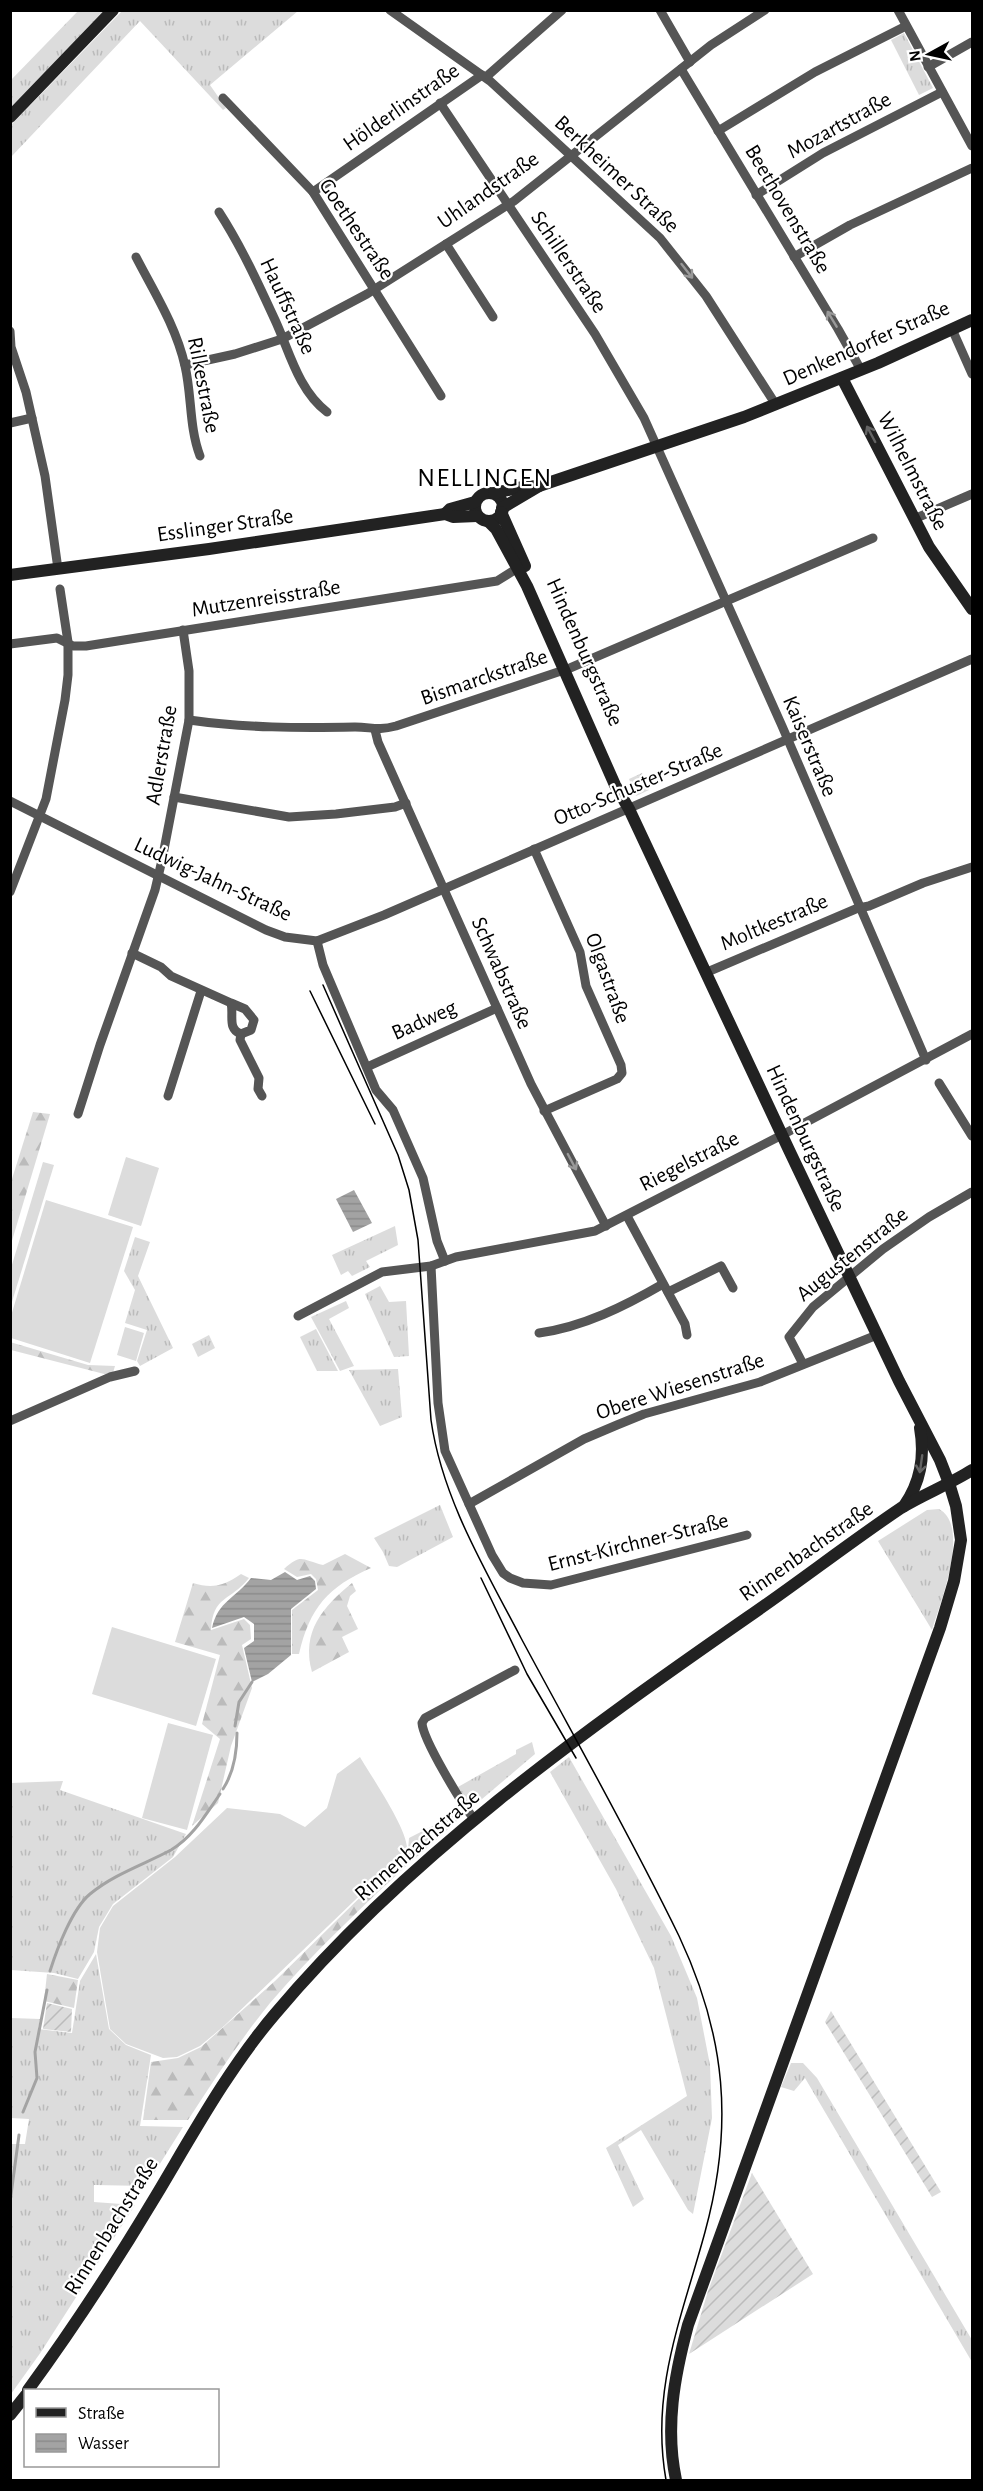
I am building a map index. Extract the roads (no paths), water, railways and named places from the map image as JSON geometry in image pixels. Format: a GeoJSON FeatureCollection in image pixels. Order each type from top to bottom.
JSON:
{"type":"FeatureCollection","features":[{"type":"Feature","properties":{"kind":"main road"},"geometry":{"type":"LineString","coordinates":[[10,117],[113,10]]}},
{"type":"Feature","properties":{"kind":"main road","name":"Denkendorfer Straße"},"geometry":{"type":"LineString","coordinates":[[776,405],[972,320]]}},
{"type":"Feature","properties":{"kind":"main road","name":"Wilhelmstraße"},"geometry":{"type":"LineString","coordinates":[[842,378],[935,557],[972,609]]}},
{"type":"Feature","properties":{"kind":"main road","name":"Esslinger Straße"},"geometry":{"type":"LineString","coordinates":[[10,575],[445,514],[453,517],[496,519],[502,510],[538,486],[776,405]]}},
{"type":"Feature","properties":{"kind":"main road","name":"Esslinger Straße"},"geometry":{"type":"LineString","coordinates":[[445,514],[450,509],[475,502],[483,493],[538,486]]}},
{"type":"Feature","properties":{"kind":"main road"},"geometry":{"type":"LineString","coordinates":[[494,493],[500,498],[502,510]]}},
{"type":"Feature","properties":{"kind":"main road"},"geometry":{"type":"LineString","coordinates":[[475,502],[482,518]]}},
{"type":"Feature","properties":{"kind":"main road","name":"Hindenburgstraße"},"geometry":{"type":"LineString","coordinates":[[502,510],[520,566],[621,783],[629,809],[877,1335],[940,1460],[956,1506],[960,1530],[960,1553],[954,1581],[936,1639],[688,2325],[673,2394],[671,2448],[676,2481]]}},
{"type":"Feature","properties":{"kind":"main road","name":"Hindenburgstraße"},"geometry":{"type":"LineString","coordinates":[[482,518],[496,530],[520,566]]}},
{"type":"Feature","properties":{"kind":"main road"},"geometry":{"type":"LineString","coordinates":[[903,1507],[911,1496],[920,1471],[922,1442],[918,1418]]}},
{"type":"Feature","properties":{"kind":"main road","name":"Rinnenbachstraße"},"geometry":{"type":"LineString","coordinates":[[29,2389],[115,2262],[220,2090],[267,2024],[349,1934],[404,1881],[560,1752],[903,1507],[972,1470]]}},
{"type":"Feature","properties":{"kind":"main road"},"geometry":{"type":"LineString","coordinates":[[10,2415],[24,2397]]}},
{"type":"Feature","properties":{"kind":"street","name":"Berkheimer Straße"},"geometry":{"type":"LineString","coordinates":[[390,10],[484,76],[669,248],[706,296],[776,405]]}},
{"type":"Feature","properties":{"kind":"street","name":"Hölderlinstraße"},"geometry":{"type":"LineString","coordinates":[[313,192],[440,103],[484,76],[562,10]]}},
{"type":"Feature","properties":{"kind":"street"},"geometry":{"type":"LineString","coordinates":[[660,10],[690,62]]}},
{"type":"Feature","properties":{"kind":"street","name":"Uhlandstraße"},"geometry":{"type":"LineString","coordinates":[[185,365],[235,354],[282,339],[374,290],[508,205],[690,62],[765,10]]}},
{"type":"Feature","properties":{"kind":"street"},"geometry":{"type":"LineString","coordinates":[[898,10],[972,146]]}},
{"type":"Feature","properties":{"kind":"street"},"geometry":{"type":"LineString","coordinates":[[718,131],[807,76],[906,26]]}},
{"type":"Feature","properties":{"kind":"street"},"geometry":{"type":"LineString","coordinates":[[928,67],[972,42]]}},
{"type":"Feature","properties":{"kind":"street","name":"Beethovenstraße"},"geometry":{"type":"LineString","coordinates":[[681,69],[861,370]]}},
{"type":"Feature","properties":{"kind":"street","name":"Mozartstraße"},"geometry":{"type":"LineString","coordinates":[[756,195],[823,153],[942,92]]}},
{"type":"Feature","properties":{"kind":"street","name":"Goethestraße"},"geometry":{"type":"LineString","coordinates":[[223,98],[313,192],[441,396]]}},
{"type":"Feature","properties":{"kind":"street","name":"Schillerstraße"},"geometry":{"type":"LineString","coordinates":[[440,103],[601,344],[637,404],[658,447]]}},
{"type":"Feature","properties":{"kind":"street"},"geometry":{"type":"LineString","coordinates":[[794,257],[845,228],[972,168]]}},
{"type":"Feature","properties":{"kind":"street","name":"Hauffstraße"},"geometry":{"type":"LineString","coordinates":[[219,212],[260,287],[304,383],[317,403],[327,412]]}},
{"type":"Feature","properties":{"kind":"street"},"geometry":{"type":"LineString","coordinates":[[446,244],[493,317]]}},
{"type":"Feature","properties":{"kind":"street","name":"Rilkestraße"},"geometry":{"type":"LineString","coordinates":[[136,257],[168,319],[185,365],[195,441],[200,456]]}},
{"type":"Feature","properties":{"kind":"street"},"geometry":{"type":"LineString","coordinates":[[952,329],[972,374]]}},
{"type":"Feature","properties":{"kind":"street"},"geometry":{"type":"LineString","coordinates":[[10,331],[11,347],[19,364],[45,476],[58,569]]}},
{"type":"Feature","properties":{"kind":"street"},"geometry":{"type":"LineString","coordinates":[[10,423],[32,418]]}},
{"type":"Feature","properties":{"kind":"street","name":"Kaiserstraße"},"geometry":{"type":"LineString","coordinates":[[658,447],[926,1060]]}},
{"type":"Feature","properties":{"kind":"street"},"geometry":{"type":"LineString","coordinates":[[914,519],[972,494]]}},
{"type":"Feature","properties":{"kind":"street","name":"Bismarckstraße"},"geometry":{"type":"LineString","coordinates":[[189,720],[266,728],[357,727],[375,730],[432,715],[567,669],[873,538]]}},
{"type":"Feature","properties":{"kind":"street","name":"Mutzenreisstraße"},"geometry":{"type":"LineString","coordinates":[[10,644],[57,638],[78,647],[86,646],[497,581],[520,566]]}},
{"type":"Feature","properties":{"kind":"street"},"geometry":{"type":"LineString","coordinates":[[10,892],[46,799],[65,700],[68,642],[60,589]]}},
{"type":"Feature","properties":{"kind":"street","name":"Adlerstraße"},"geometry":{"type":"LineString","coordinates":[[78,1114],[158,876],[189,720],[189,671],[183,630]]}},
{"type":"Feature","properties":{"kind":"street","name":"Otto-Schuster-Straße"},"geometry":{"type":"LineString","coordinates":[[317,941],[339,934],[444,889],[972,659]]}},
{"type":"Feature","properties":{"kind":"street","name":"Schwabstraße"},"geometry":{"type":"LineString","coordinates":[[375,730],[378,742],[544,1111],[606,1226]]}},
{"type":"Feature","properties":{"kind":"street"},"geometry":{"type":"LineString","coordinates":[[174,797],[289,817],[358,812],[395,807],[406,803]]}},
{"type":"Feature","properties":{"kind":"street","name":"Ludwig-Jahn-Straße"},"geometry":{"type":"LineString","coordinates":[[10,801],[266,930],[285,937],[317,941]]}},
{"type":"Feature","properties":{"kind":"street","name":"Olgastraße"},"geometry":{"type":"LineString","coordinates":[[534,849],[580,952],[585,986],[622,1073],[617,1079],[544,1111]]}},
{"type":"Feature","properties":{"kind":"street","name":"Moltkestraße"},"geometry":{"type":"LineString","coordinates":[[705,973],[858,908],[869,906],[924,883],[972,867]]}},
{"type":"Feature","properties":{"kind":"street"},"geometry":{"type":"LineString","coordinates":[[317,941],[325,968],[376,1089],[393,1110],[423,1178],[437,1241],[445,1261]]}},
{"type":"Feature","properties":{"kind":"street"},"geometry":{"type":"LineString","coordinates":[[132,953],[201,991],[231,1003],[245,1009],[254,1020],[251,1030],[241,1034],[232,1027],[231,1003]]}},
{"type":"Feature","properties":{"kind":"street"},"geometry":{"type":"LineString","coordinates":[[168,1096],[201,991]]}},
{"type":"Feature","properties":{"kind":"street","name":"Badweg"},"geometry":{"type":"LineString","coordinates":[[367,1067],[497,1008]]}},
{"type":"Feature","properties":{"kind":"street"},"geometry":{"type":"LineString","coordinates":[[241,1034],[240,1040],[259,1078],[258,1089],[262,1096]]}},
{"type":"Feature","properties":{"kind":"street","name":"Riegelstraße"},"geometry":{"type":"LineString","coordinates":[[298,1316],[376,1275],[431,1266],[445,1261],[587,1233],[606,1226],[782,1136],[972,1034]]}},
{"type":"Feature","properties":{"kind":"street"},"geometry":{"type":"LineString","coordinates":[[939,1083],[972,1136]]}},
{"type":"Feature","properties":{"kind":"street","name":"Augustenstraße"},"geometry":{"type":"LineString","coordinates":[[803,1364],[790,1342],[790,1335],[813,1307],[903,1234],[972,1192]]}},
{"type":"Feature","properties":{"kind":"street"},"geometry":{"type":"LineString","coordinates":[[627,1216],[685,1324],[687,1335]]}},
{"type":"Feature","properties":{"kind":"street","name":"Ernst-Kirchner-Straße"},"geometry":{"type":"LineString","coordinates":[[431,1266],[432,1317],[442,1440],[502,1573],[514,1581],[540,1585],[565,1582],[747,1535]]}},
{"type":"Feature","properties":{"kind":"street"},"geometry":{"type":"LineString","coordinates":[[539,1333],[561,1330],[721,1266],[733,1288]]}},
{"type":"Feature","properties":{"kind":"street","name":"Obere Wiesenstraße"},"geometry":{"type":"LineString","coordinates":[[469,1504],[584,1439],[617,1425],[644,1414],[760,1382],[877,1335]]}},
{"type":"Feature","properties":{"kind":"street"},"geometry":{"type":"LineString","coordinates":[[10,1421],[110,1377],[135,1371]]}},
{"type":"Feature","properties":{"kind":"street"},"geometry":{"type":"LineString","coordinates":[[475,1820],[458,1796],[426,1736],[422,1723],[425,1718],[515,1670]]}},
{"type":"Feature","properties":{"kind":"water"},"geometry":{"type":"Polygon","coordinates":[[[354,1190],[372,1223],[353,1232],[336,1199],[354,1190]]]}},
{"type":"Feature","properties":{"kind":"water"},"geometry":{"type":"Polygon","coordinates":[[[285,1572],[297,1580],[310,1576],[315,1581],[316,1589],[291,1609],[291,1655],[268,1674],[252,1682],[244,1648],[254,1641],[254,1624],[244,1617],[212,1628],[223,1606],[251,1578],[271,1580],[285,1572]]]}},
{"type":"Feature","properties":{"kind":"waterway"},"geometry":{"type":"LineString","coordinates":[[235,1726],[239,1702],[252,1682]]}},
{"type":"Feature","properties":{"kind":"waterway"},"geometry":{"type":"LineString","coordinates":[[223,1789],[234,1762],[237,1733]]}},
{"type":"Feature","properties":{"kind":"waterway"},"geometry":{"type":"LineString","coordinates":[[50,1971],[66,1930],[83,1901],[109,1881],[179,1845],[198,1825],[220,1794]]}},
{"type":"Feature","properties":{"kind":"waterway"},"geometry":{"type":"LineString","coordinates":[[23,2112],[37,2078],[35,2052],[47,1990]]}},
{"type":"Feature","properties":{"kind":"waterway"},"geometry":{"type":"LineString","coordinates":[[10,2202],[19,2135]]}},
{"type":"Feature","properties":{"kind":"tram line"},"geometry":{"type":"LineString","coordinates":[[323,985],[398,1155],[409,1190],[418,1240],[431,1420],[437,1449],[455,1505],[493,1586],[621,1823],[679,1936],[695,1973],[716,2046],[722,2118],[720,2155],[705,2232],[678,2324],[665,2384],[662,2447],[666,2480]]}},
{"type":"Feature","properties":{"kind":"tram line"},"geometry":{"type":"LineString","coordinates":[[310,991],[375,1124]]}},
{"type":"Feature","properties":{"kind":"tram line"},"geometry":{"type":"LineString","coordinates":[[481,1578],[527,1674],[576,1758]]}},
{"type":"Feature","properties":{"kind":"district","name":"NELLINGEN"},"geometry":{"type":"Point","coordinates":[485,478]}}]}
